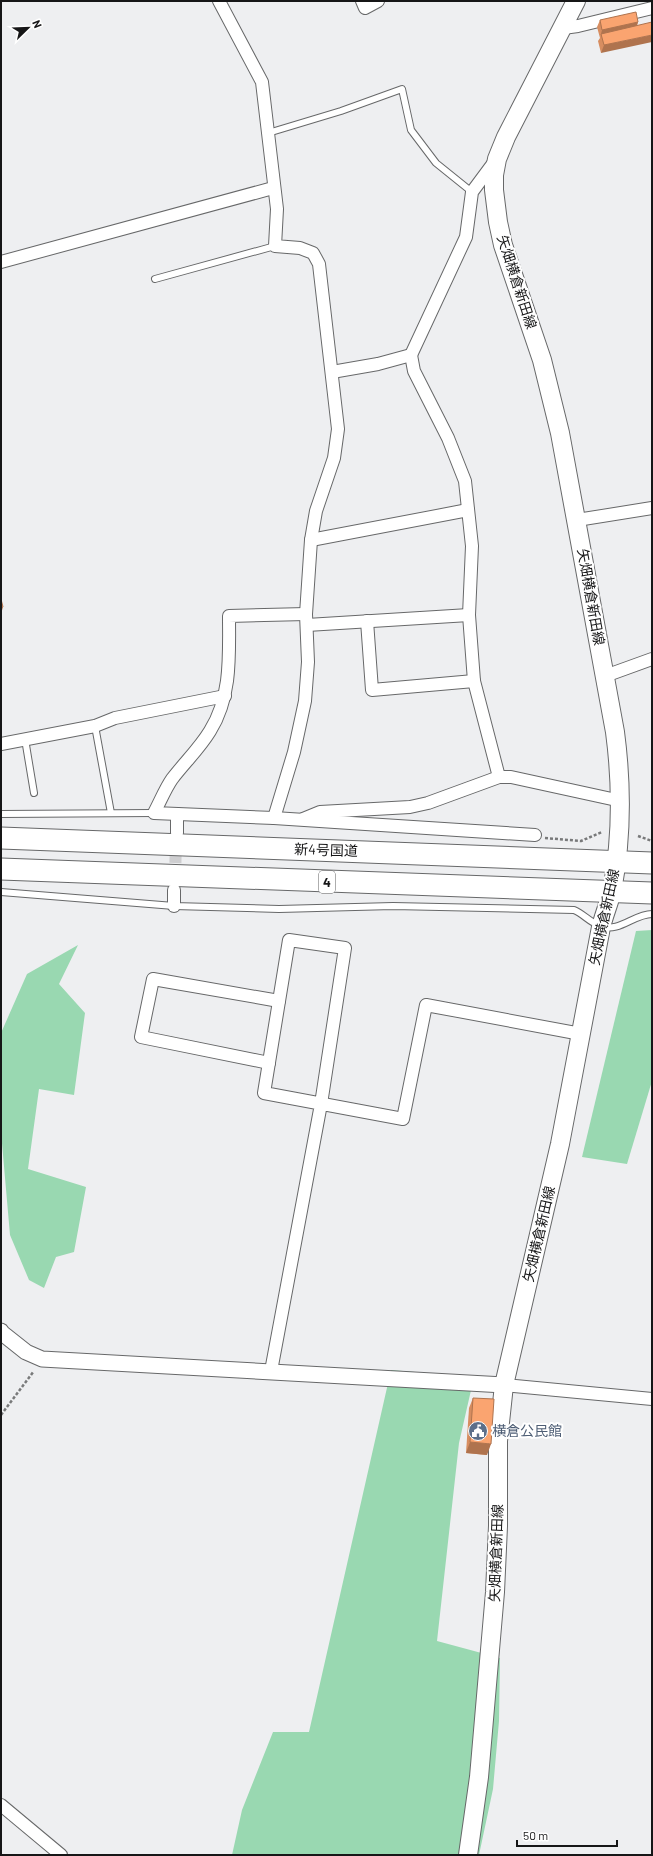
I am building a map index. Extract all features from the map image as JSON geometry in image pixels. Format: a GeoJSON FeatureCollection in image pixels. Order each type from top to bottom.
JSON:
{"type":"FeatureCollection","features":[{"type":"Feature","properties":{"kind":"highway","name":"新4号国道"},"geometry":{"type":"LineString","coordinates":[[1,838],[652,863]]}},
{"type":"Feature","properties":{"kind":"highway","name":"4"},"geometry":{"type":"LineString","coordinates":[[1,869],[652,893]]}},
{"type":"Feature","properties":{"kind":"main road","name":"矢畑横倉新田線"},"geometry":{"type":"LineString","coordinates":[[468,1855],[479,1777],[495,1592],[498,1526],[498,1441],[504,1385],[560,1144],[601,927],[612,892],[621,802],[617,746],[560,433],[542,360],[501,234],[494,190],[497,159],[506,137],[576,1]]}},
{"type":"Feature","properties":{"kind":"street"},"geometry":{"type":"LineString","coordinates":[[219,1],[262,82],[273,188],[277,209],[275,246],[300,248],[313,253],[319,264],[338,429],[334,458],[316,511],[311,540],[307,620],[308,662],[305,701],[294,752],[274,818]]}},
{"type":"Feature","properties":{"kind":"street"},"geometry":{"type":"LineString","coordinates":[[362,1],[365,8],[378,1]]}},
{"type":"Feature","properties":{"kind":"street"},"geometry":{"type":"LineString","coordinates":[[563,28],[578,26],[652,8]]}},
{"type":"Feature","properties":{"kind":"street"},"geometry":{"type":"LineString","coordinates":[[497,159],[472,192],[466,236],[411,355],[414,371],[448,438],[465,481],[472,546],[469,615],[474,680],[499,777]]}},
{"type":"Feature","properties":{"kind":"street"},"geometry":{"type":"LineString","coordinates":[[1,262],[273,188]]}},
{"type":"Feature","properties":{"kind":"street"},"geometry":{"type":"LineString","coordinates":[[332,372],[378,364],[411,355]]}},
{"type":"Feature","properties":{"kind":"street"},"geometry":{"type":"LineString","coordinates":[[577,520],[652,508]]}},
{"type":"Feature","properties":{"kind":"street"},"geometry":{"type":"LineString","coordinates":[[311,540],[468,510]]}},
{"type":"Feature","properties":{"kind":"street"},"geometry":{"type":"LineString","coordinates":[[469,615],[367,621],[229,616],[228,672],[225,696],[211,730],[192,756],[172,779],[154,814],[274,818],[535,835]]}},
{"type":"Feature","properties":{"kind":"street"},"geometry":{"type":"LineString","coordinates":[[367,621],[372,690],[474,680]]}},
{"type":"Feature","properties":{"kind":"street"},"geometry":{"type":"LineString","coordinates":[[605,676],[652,658]]}},
{"type":"Feature","properties":{"kind":"street"},"geometry":{"type":"LineString","coordinates":[[1,744],[94,726],[115,718],[225,696]]}},
{"type":"Feature","properties":{"kind":"street"},"geometry":{"type":"LineString","coordinates":[[300,820],[320,812],[410,807],[428,803],[499,777],[511,777],[621,802]]}},
{"type":"Feature","properties":{"kind":"street"},"geometry":{"type":"LineString","coordinates":[[177,814],[177,833]]}},
{"type":"Feature","properties":{"kind":"street"},"geometry":{"type":"LineString","coordinates":[[174,890],[174,906]]}},
{"type":"Feature","properties":{"kind":"street"},"geometry":{"type":"LineString","coordinates":[[271,1371],[321,1104],[345,948],[289,940],[264,1093],[321,1104],[403,1119],[426,1005],[581,1034]]}},
{"type":"Feature","properties":{"kind":"street"},"geometry":{"type":"LineString","coordinates":[[268,1063],[141,1038],[153,979],[279,1001]]}},
{"type":"Feature","properties":{"kind":"street"},"geometry":{"type":"LineString","coordinates":[[1,1331],[26,1352],[42,1360],[271,1371],[504,1385],[652,1399]]}},
{"type":"Feature","properties":{"kind":"street"},"geometry":{"type":"LineString","coordinates":[[1,1806],[61,1855]]}},
{"type":"Feature","properties":{"kind":"lane"},"geometry":{"type":"LineString","coordinates":[[268,133],[341,111],[402,89],[412,130],[436,163],[472,192]]}},
{"type":"Feature","properties":{"kind":"lane"},"geometry":{"type":"LineString","coordinates":[[155,279],[275,246]]}},
{"type":"Feature","properties":{"kind":"lane"},"geometry":{"type":"LineString","coordinates":[[94,726],[111,812]]}},
{"type":"Feature","properties":{"kind":"lane"},"geometry":{"type":"LineString","coordinates":[[25,739],[34,792]]}},
{"type":"Feature","properties":{"kind":"lane"},"geometry":{"type":"LineString","coordinates":[[1,814],[111,812],[154,814]]}},
{"type":"Feature","properties":{"kind":"lane"},"geometry":{"type":"LineString","coordinates":[[1,892],[174,906],[279,908],[393,906],[574,910],[582,913],[591,922],[601,927],[613,928],[645,914],[652,914]]}},
{"type":"Feature","properties":{"kind":"path"},"geometry":{"type":"LineString","coordinates":[[535,835],[543,838],[581,841],[602,832]]}},
{"type":"Feature","properties":{"kind":"path"},"geometry":{"type":"LineString","coordinates":[[638,836],[652,842]]}},
{"type":"Feature","properties":{"kind":"path"},"geometry":{"type":"LineString","coordinates":[[1,1415],[42,1360]]}},
{"type":"Feature","properties":{"kind":"green space"},"geometry":{"type":"Polygon","coordinates":[[[652,930],[652,1081],[627,1164],[582,1157],[636,931],[652,930]]]}},
{"type":"Feature","properties":{"kind":"green space"},"geometry":{"type":"Polygon","coordinates":[[[78,945],[59,984],[85,1013],[74,1095],[39,1089],[28,1169],[86,1187],[74,1252],[56,1257],[44,1288],[29,1280],[10,1235],[1,1132],[1,1033],[27,974],[78,945]]]}},
{"type":"Feature","properties":{"kind":"green space"},"geometry":{"type":"Polygon","coordinates":[[[391,1370],[474,1377],[459,1443],[437,1641],[500,1658],[499,1721],[493,1789],[479,1855],[232,1855],[242,1810],[273,1732],[309,1732],[391,1370]]]}},
{"type":"Feature","properties":{"kind":"building"},"geometry":{"type":"Polygon","coordinates":[[[636,12],[638,22],[602,30],[600,20],[636,12]]]}},
{"type":"Feature","properties":{"kind":"building"},"geometry":{"type":"Polygon","coordinates":[[[652,22],[652,35],[604,45],[601,34],[652,22]]]}},
{"type":"Feature","properties":{"kind":"building","name":"横倉公民館"},"geometry":{"type":"Polygon","coordinates":[[[473,1398],[494,1399],[491,1444],[470,1442],[473,1398]]]}},
{"type":"Feature","properties":{"kind":"tunnel"},"geometry":{"type":"LineString","coordinates":[[175,881],[176,839]]}},
{"type":"Feature","properties":{"kind":"place","name":"横倉公民館"},"geometry":{"type":"Point","coordinates":[478,1431]}}]}
